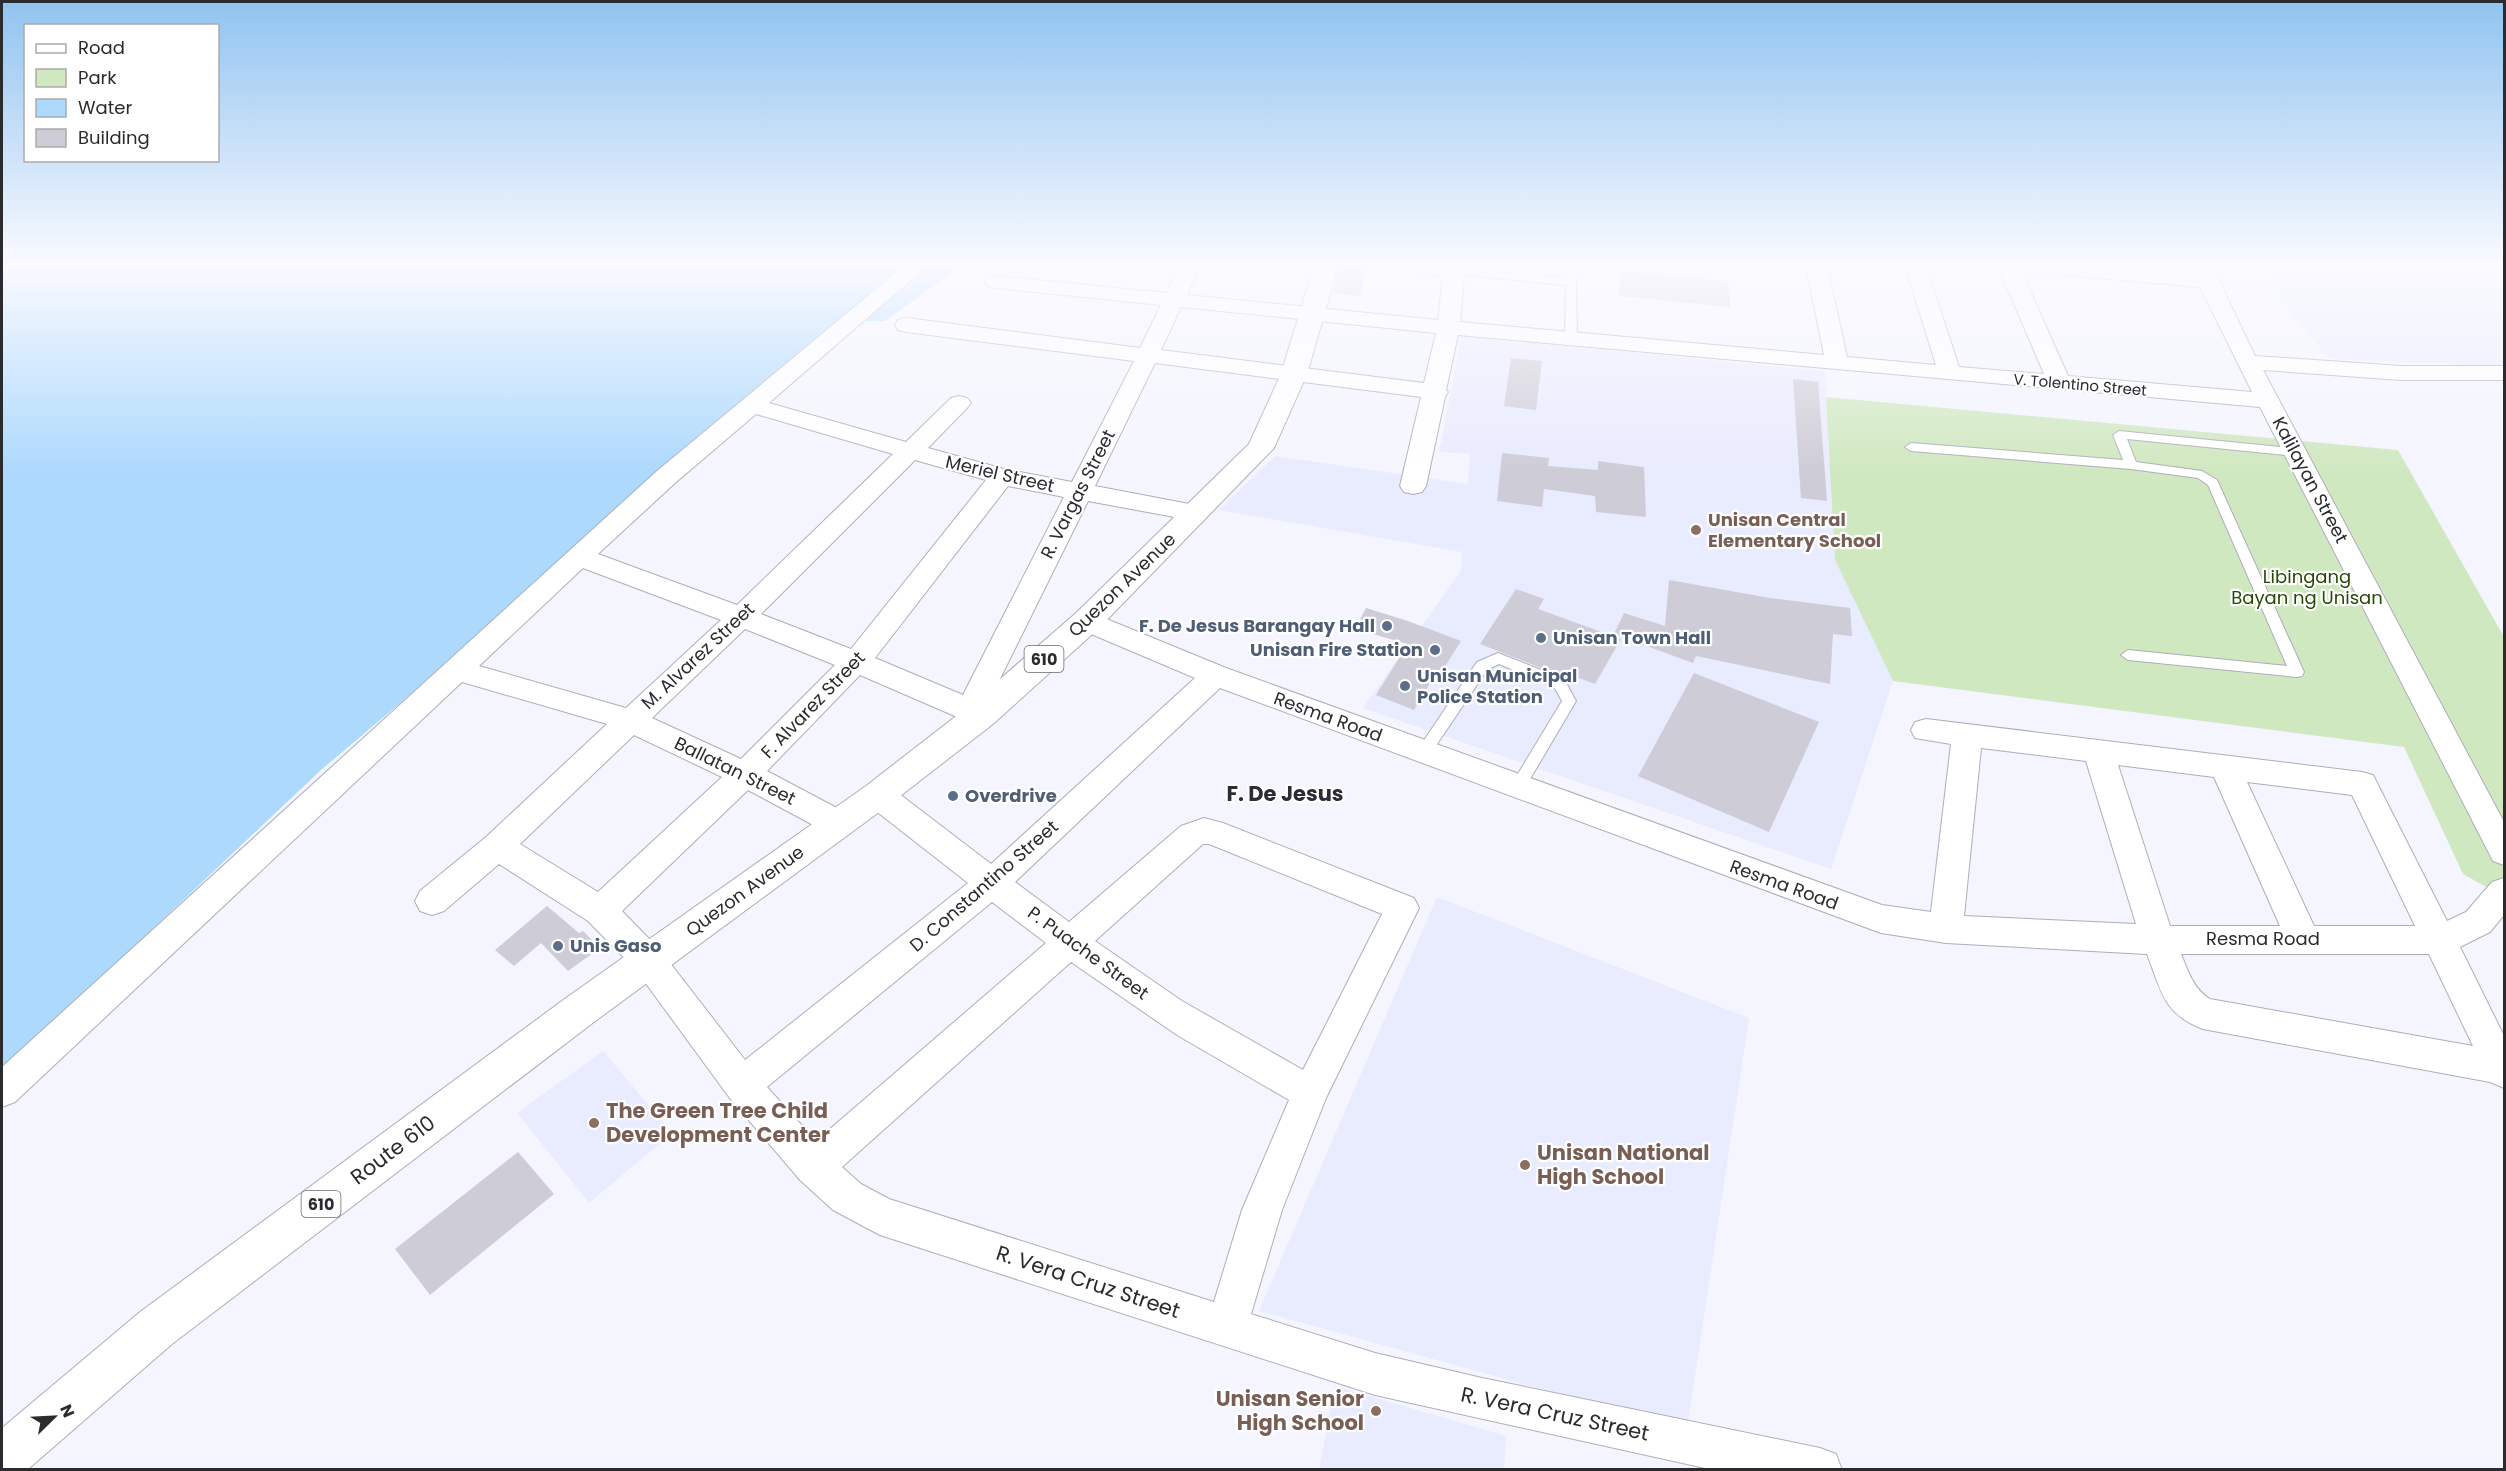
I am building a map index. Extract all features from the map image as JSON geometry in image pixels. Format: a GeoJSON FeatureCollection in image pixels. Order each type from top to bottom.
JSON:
{"type":"FeatureCollection","features":[{"type":"Feature","properties":{"kind":"main road","name":"Quezon Avenue"},"geometry":{"type":"LineString","coordinates":[[648,960],[878,795],[975,712],[1088,621],[1261,448],[1294,374],[1305,335]]}},
{"type":"Feature","properties":{"kind":"main road","name":"Route 610"},"geometry":{"type":"LineString","coordinates":[[2,1459],[156,1328],[648,960]]}},
{"type":"Feature","properties":{"kind":"street"},"geometry":{"type":"LineString","coordinates":[[2,1090],[666,477],[835,335]]}},
{"type":"Feature","properties":{"kind":"street"},"geometry":{"type":"LineString","coordinates":[[979,335],[1436,392]]}},
{"type":"Feature","properties":{"kind":"street","name":"R. Vargas Street"},"geometry":{"type":"LineString","coordinates":[[975,712],[1079,492],[1158,335]]}},
{"type":"Feature","properties":{"kind":"street"},"geometry":{"type":"LineString","coordinates":[[1413,486],[1436,392],[1447,335]]}},
{"type":"Feature","properties":{"kind":"street","name":"V. Tolentino Street"},"geometry":{"type":"LineString","coordinates":[[1516,335],[2269,401]]}},
{"type":"Feature","properties":{"kind":"street"},"geometry":{"type":"LineString","coordinates":[[1831,335],[1837,363]]}},
{"type":"Feature","properties":{"kind":"street"},"geometry":{"type":"LineString","coordinates":[[1937,335],[1950,374]]}},
{"type":"Feature","properties":{"kind":"street"},"geometry":{"type":"LineString","coordinates":[[2038,335],[2060,384]]}},
{"type":"Feature","properties":{"kind":"street","name":"Kalilayan Street"},"geometry":{"type":"LineString","coordinates":[[2234,335],[2505,852]]}},
{"type":"Feature","properties":{"kind":"street"},"geometry":{"type":"LineString","coordinates":[[2247,362],[2401,373],[2505,373]]}},
{"type":"Feature","properties":{"kind":"street","name":"M. Alvarez Street"},"geometry":{"type":"LineString","coordinates":[[432,902],[497,846],[742,616],[959,403]]}},
{"type":"Feature","properties":{"kind":"street","name":"Meriel Street"},"geometry":{"type":"LineString","coordinates":[[751,405],[1002,477],[1196,513]]}},
{"type":"Feature","properties":{"kind":"street","name":"F. Alvarez Street"},"geometry":{"type":"LineString","coordinates":[[600,912],[745,774],[857,661],[1002,477]]}},
{"type":"Feature","properties":{"kind":"street"},"geometry":{"type":"LineString","coordinates":[[579,557],[742,616],[857,661],[975,712]]}},
{"type":"Feature","properties":{"kind":"street","name":"Resma Road"},"geometry":{"type":"LineString","coordinates":[[1088,621],[1216,675],[1853,911],[1881,919],[1946,929],[2158,940],[2440,940],[2478,922],[2505,892]]}},
{"type":"Feature","properties":{"kind":"street","name":"Ballatan Street"},"geometry":{"type":"LineString","coordinates":[[457,670],[630,720],[745,774],[839,824]]}},
{"type":"Feature","properties":{"kind":"street","name":"D. Constantino Street"},"geometry":{"type":"LineString","coordinates":[[742,1085],[991,884],[1216,675]]}},
{"type":"Feature","properties":{"kind":"street"},"geometry":{"type":"LineString","coordinates":[[1926,730],[2362,784],[2504,1070]]}},
{"type":"Feature","properties":{"kind":"street"},"geometry":{"type":"LineString","coordinates":[[1946,929],[1967,734]]}},
{"type":"Feature","properties":{"kind":"street"},"geometry":{"type":"LineString","coordinates":[[2098,752],[2158,940],[2179,992],[2186,1002],[2203,1013],[2504,1070]]}},
{"type":"Feature","properties":{"kind":"street"},"geometry":{"type":"LineString","coordinates":[[2225,768],[2303,939]]}},
{"type":"Feature","properties":{"kind":"street","name":"P. Puache Street"},"geometry":{"type":"LineString","coordinates":[[878,795],[991,884],[1159,1005],[1212,1038],[1310,1093]]}},
{"type":"Feature","properties":{"kind":"street"},"geometry":{"type":"LineString","coordinates":[[814,1167],[1192,835],[1204,831],[1212,832],[1402,908],[1310,1093],[1262,1210],[1227,1327]]}},
{"type":"Feature","properties":{"kind":"street","name":"R. Vera Cruz Street"},"geometry":{"type":"LineString","coordinates":[[497,846],[600,912],[648,960],[742,1085],[814,1167],[847,1197],[880,1216],[1376,1374],[1820,1470]]}},
{"type":"Feature","properties":{"kind":"lane"},"geometry":{"type":"LineString","coordinates":[[1571,335],[1571,340]]}},
{"type":"Feature","properties":{"kind":"lane"},"geometry":{"type":"LineString","coordinates":[[2131,465],[2119,435],[2296,452]]}},
{"type":"Feature","properties":{"kind":"lane"},"geometry":{"type":"LineString","coordinates":[[1911,447],[2131,465],[2202,475],[2213,483],[2297,672],[2127,655]]}},
{"type":"Feature","properties":{"kind":"lane"},"geometry":{"type":"LineString","coordinates":[[1424,752],[1482,666],[1498,658],[1559,683],[1569,701],[1518,787]]}},
{"type":"Feature","properties":{"kind":"shaded area"},"geometry":{"type":"Polygon","coordinates":[[[2309,335],[2504,335],[2504,366],[2329,359],[2309,335]]]}},
{"type":"Feature","properties":{"kind":"shaded area"},"geometry":{"type":"Polygon","coordinates":[[[1462,336],[1825,371],[1835,560],[1893,681],[1831,869],[1363,708],[1461,571],[1462,552],[1219,510],[1275,456],[1468,484],[1470,454],[1439,452],[1462,336]]]}},
{"type":"Feature","properties":{"kind":"shaded area","name":"Unisan National High School"},"geometry":{"type":"Polygon","coordinates":[[[1437,897],[1749,1018],[1687,1429],[1259,1311],[1437,897]]]}},
{"type":"Feature","properties":{"kind":"shaded area","name":"The Green Tree Child Development Center"},"geometry":{"type":"Polygon","coordinates":[[[603,1051],[672,1133],[589,1203],[517,1113],[603,1051]]]}},
{"type":"Feature","properties":{"kind":"shaded area","name":"Unisan Senior High School"},"geometry":{"type":"Polygon","coordinates":[[[1335,1386],[1506,1436],[1504,1469],[1319,1469],[1335,1386]]]}},
{"type":"Feature","properties":{"kind":"green space","name":"Libingang Bayan ng Unisan"},"geometry":{"type":"Polygon","coordinates":[[[1826,397],[2398,450],[2504,637],[2504,897],[2463,874],[2404,747],[1893,681],[1835,560],[1826,397]]]}},
{"type":"Feature","properties":{"kind":"water"},"geometry":{"type":"Polygon","coordinates":[[[2,335],[835,335],[321,770],[2,1071],[2,335]]]}},
{"type":"Feature","properties":{"kind":"building"},"geometry":{"type":"Polygon","coordinates":[[[1511,358],[1542,361],[1536,410],[1504,406],[1511,358]]]}},
{"type":"Feature","properties":{"kind":"building"},"geometry":{"type":"Polygon","coordinates":[[[1793,379],[1818,382],[1827,501],[1801,498],[1793,379]]]}},
{"type":"Feature","properties":{"kind":"building"},"geometry":{"type":"Polygon","coordinates":[[[1502,453],[1549,458],[1548,466],[1598,470],[1598,461],[1644,467],[1646,517],[1596,512],[1595,496],[1544,489],[1542,507],[1497,501],[1502,453]]]}},
{"type":"Feature","properties":{"kind":"building"},"geometry":{"type":"Polygon","coordinates":[[[1669,580],[1770,598],[1850,608],[1852,636],[1833,634],[1830,684],[1696,656],[1693,663],[1614,634],[1624,613],[1665,626],[1669,580]]]}},
{"type":"Feature","properties":{"kind":"building","name":"Unisan Town Hall"},"geometry":{"type":"Polygon","coordinates":[[[1516,589],[1544,599],[1538,609],[1621,639],[1595,684],[1576,677],[1574,681],[1480,644],[1516,589]]]}},
{"type":"Feature","properties":{"kind":"building"},"geometry":{"type":"Polygon","coordinates":[[[1366,608],[1461,641],[1442,671],[1438,670],[1414,710],[1376,695],[1408,644],[1355,629],[1366,608]]]}},
{"type":"Feature","properties":{"kind":"building"},"geometry":{"type":"Polygon","coordinates":[[[1694,673],[1819,722],[1769,832],[1638,776],[1694,673]]]}},
{"type":"Feature","properties":{"kind":"building"},"geometry":{"type":"Polygon","coordinates":[[[547,906],[579,933],[583,931],[600,948],[568,971],[541,943],[514,966],[495,950],[547,906]]]}},
{"type":"Feature","properties":{"kind":"building"},"geometry":{"type":"Polygon","coordinates":[[[518,1152],[554,1194],[430,1295],[395,1249],[518,1152]]]}},
{"type":"Feature","properties":{"kind":"place","name":"Unisan Central Elementary School"},"geometry":{"type":"Point","coordinates":[1696,530]}},
{"type":"Feature","properties":{"kind":"place","name":"F. De Jesus Barangay Hall"},"geometry":{"type":"Point","coordinates":[1387,626]}},
{"type":"Feature","properties":{"kind":"place","name":"Unisan Town Hall"},"geometry":{"type":"Point","coordinates":[1541,638]}},
{"type":"Feature","properties":{"kind":"place","name":"Unisan Fire Station"},"geometry":{"type":"Point","coordinates":[1435,650]}},
{"type":"Feature","properties":{"kind":"place","name":"Unisan Municipal Police Station"},"geometry":{"type":"Point","coordinates":[1405,686]}},
{"type":"Feature","properties":{"kind":"place","name":"Overdrive"},"geometry":{"type":"Point","coordinates":[953,796]}},
{"type":"Feature","properties":{"kind":"place","name":"Unis Gaso"},"geometry":{"type":"Point","coordinates":[558,946]}},
{"type":"Feature","properties":{"kind":"place","name":"The Green Tree Child Development Center"},"geometry":{"type":"Point","coordinates":[594,1123]}},
{"type":"Feature","properties":{"kind":"place","name":"Unisan National High School"},"geometry":{"type":"Point","coordinates":[1525,1165]}},
{"type":"Feature","properties":{"kind":"place","name":"Unisan Senior High School"},"geometry":{"type":"Point","coordinates":[1376,1411]}},
{"type":"Feature","properties":{"kind":"district","name":"F. De Jesus"},"geometry":{"type":"Point","coordinates":[1285,794]}}]}
